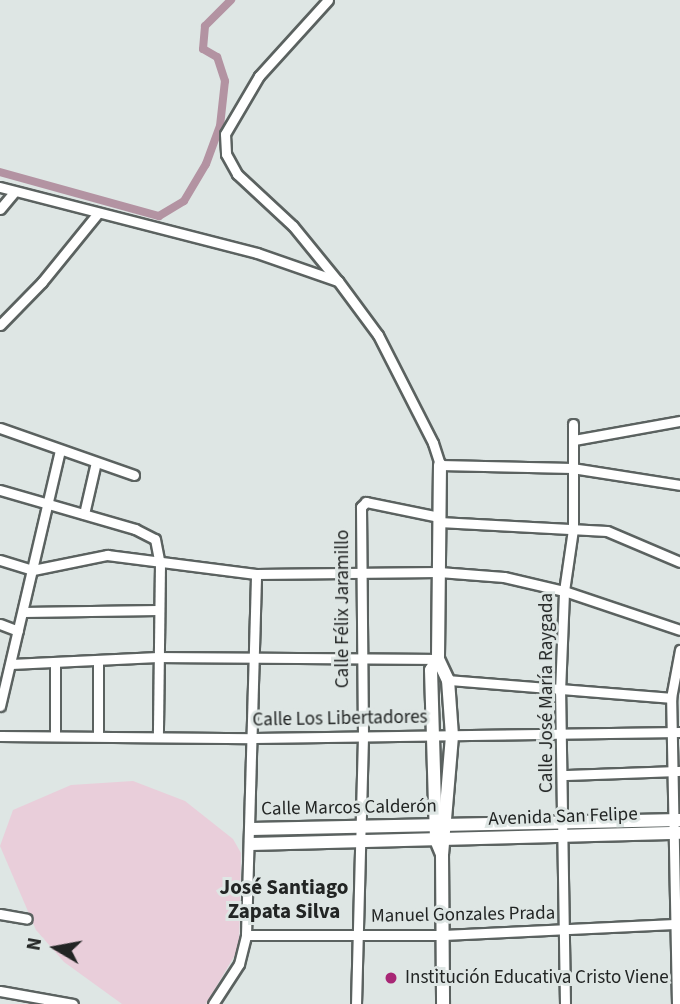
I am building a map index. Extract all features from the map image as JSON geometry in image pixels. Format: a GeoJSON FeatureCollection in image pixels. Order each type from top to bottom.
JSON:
{"type":"FeatureCollection","features":[{"type":"Feature","properties":{"kind":"street"},"geometry":{"type":"LineString","coordinates":[[328,0],[259,76],[225,134],[226,154],[237,174],[293,226],[377,335],[433,443],[440,465],[438,659],[448,680],[452,736],[441,825]]}},
{"type":"Feature","properties":{"kind":"street"},"geometry":{"type":"LineString","coordinates":[[0,187],[257,253],[338,281]]}},
{"type":"Feature","properties":{"kind":"street"},"geometry":{"type":"LineString","coordinates":[[0,209],[15,191]]}},
{"type":"Feature","properties":{"kind":"street"},"geometry":{"type":"LineString","coordinates":[[0,325],[42,282],[98,213]]}},
{"type":"Feature","properties":{"kind":"street"},"geometry":{"type":"LineString","coordinates":[[574,440],[680,421]]}},
{"type":"Feature","properties":{"kind":"street","name":"Calle José María Raygada"},"geometry":{"type":"LineString","coordinates":[[565,1004],[562,930],[564,775],[560,692],[564,591],[573,528],[573,424]]}},
{"type":"Feature","properties":{"kind":"street"},"geometry":{"type":"LineString","coordinates":[[0,428],[134,475]]}},
{"type":"Feature","properties":{"kind":"street"},"geometry":{"type":"LineString","coordinates":[[0,706],[3,683],[11,663],[60,450]]}},
{"type":"Feature","properties":{"kind":"street"},"geometry":{"type":"LineString","coordinates":[[84,514],[96,462]]}},
{"type":"Feature","properties":{"kind":"street"},"geometry":{"type":"LineString","coordinates":[[440,465],[572,468],[680,485]]}},
{"type":"Feature","properties":{"kind":"street"},"geometry":{"type":"LineString","coordinates":[[0,491],[149,535],[158,544],[158,734]]}},
{"type":"Feature","properties":{"kind":"street","name":"Calle Félix Jaramillo"},"geometry":{"type":"LineString","coordinates":[[356,1004],[358,827],[363,736],[359,660],[361,508],[366,502],[439,520]]}},
{"type":"Feature","properties":{"kind":"street"},"geometry":{"type":"LineString","coordinates":[[439,520],[607,531],[680,562]]}},
{"type":"Feature","properties":{"kind":"street"},"geometry":{"type":"LineString","coordinates":[[0,560],[33,569],[107,555],[160,564],[256,574],[359,575],[439,572],[504,577],[564,591],[680,630]]}},
{"type":"Feature","properties":{"kind":"street"},"geometry":{"type":"LineString","coordinates":[[213,1004],[239,964],[246,935],[254,738],[256,574]]}},
{"type":"Feature","properties":{"kind":"street"},"geometry":{"type":"LineString","coordinates":[[23,612],[158,610]]}},
{"type":"Feature","properties":{"kind":"street"},"geometry":{"type":"LineString","coordinates":[[0,624],[18,631]]}},
{"type":"Feature","properties":{"kind":"street"},"geometry":{"type":"LineString","coordinates":[[677,1004],[679,924],[676,733],[671,698],[680,650]]}},
{"type":"Feature","properties":{"kind":"street"},"geometry":{"type":"LineString","coordinates":[[11,663],[158,657],[438,659]]}},
{"type":"Feature","properties":{"kind":"street"},"geometry":{"type":"LineString","coordinates":[[438,659],[431,670],[441,825],[443,1004]]}},
{"type":"Feature","properties":{"kind":"street"},"geometry":{"type":"LineString","coordinates":[[99,661],[99,735]]}},
{"type":"Feature","properties":{"kind":"street"},"geometry":{"type":"LineString","coordinates":[[55,662],[55,736]]}},
{"type":"Feature","properties":{"kind":"street"},"geometry":{"type":"LineString","coordinates":[[448,680],[560,692],[671,698]]}},
{"type":"Feature","properties":{"kind":"street","name":"Calle Los Libertadores"},"geometry":{"type":"LineString","coordinates":[[0,736],[158,734],[254,738],[676,733]]}},
{"type":"Feature","properties":{"kind":"street"},"geometry":{"type":"LineString","coordinates":[[564,775],[676,771]]}},
{"type":"Feature","properties":{"kind":"street","name":"Calle Marcos Calderón"},"geometry":{"type":"LineString","coordinates":[[251,829],[441,825],[563,830]]}},
{"type":"Feature","properties":{"kind":"street","name":"Avenida San Felipe"},"geometry":{"type":"LineString","coordinates":[[441,840],[563,830],[677,826]]}},
{"type":"Feature","properties":{"kind":"street","name":"Calle Marcos Calderón"},"geometry":{"type":"LineString","coordinates":[[251,844],[358,844],[441,840]]}},
{"type":"Feature","properties":{"kind":"street"},"geometry":{"type":"LineString","coordinates":[[0,914],[27,919]]}},
{"type":"Feature","properties":{"kind":"street","name":"Manuel Gonzales Prada"},"geometry":{"type":"LineString","coordinates":[[246,935],[443,935],[679,924]]}},
{"type":"Feature","properties":{"kind":"street"},"geometry":{"type":"LineString","coordinates":[[0,991],[73,1004]]}},
{"type":"Feature","properties":{"kind":"shaded area"},"geometry":{"type":"Polygon","coordinates":[[[133,781],[185,801],[233,839],[241,853],[239,948],[206,1004],[122,1004],[64,962],[36,930],[0,846],[13,810],[71,785],[133,781]]]}},
{"type":"Feature","properties":{"kind":"waterway"},"geometry":{"type":"LineString","coordinates":[[0,172],[159,216],[184,201],[206,164],[220,126],[225,81],[217,57],[203,49],[205,26],[231,0]]}},
{"type":"Feature","properties":{"kind":"place","name":"Institución Educativa Cristo Viene"},"geometry":{"type":"Point","coordinates":[391,978]}},
{"type":"Feature","properties":{"kind":"district","name":"José Santiago Zapata Silva"},"geometry":{"type":"Point","coordinates":[284,899]}}]}
